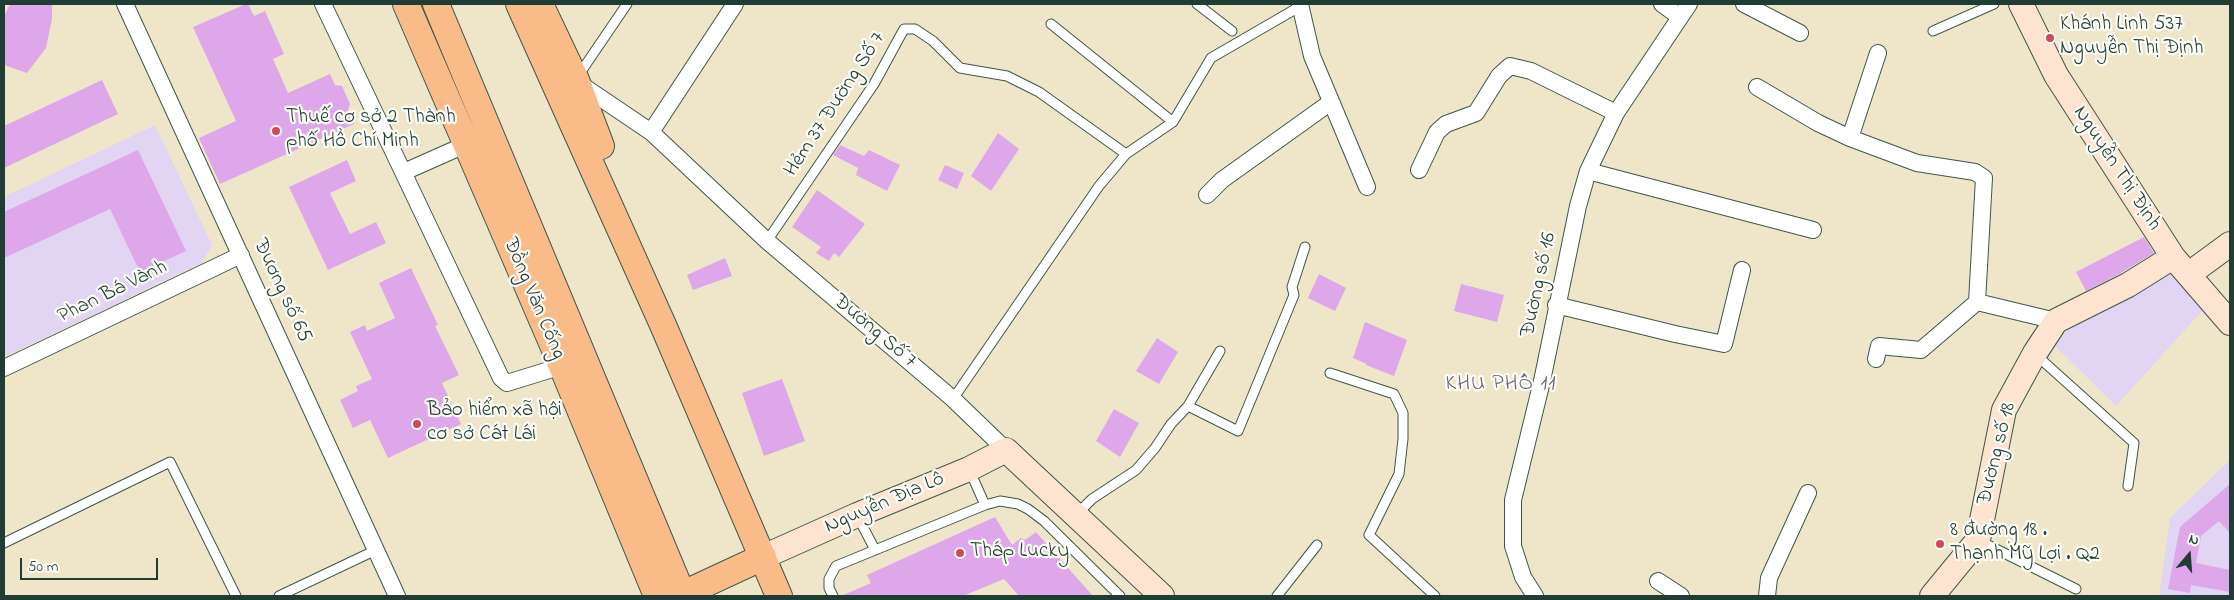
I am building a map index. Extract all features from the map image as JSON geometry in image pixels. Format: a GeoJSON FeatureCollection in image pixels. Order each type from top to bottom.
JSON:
{"type":"FeatureCollection","features":[{"type":"Feature","properties":{"kind":"main road","name":"Đồng Văn Cống"},"geometry":{"type":"LineString","coordinates":[[406,4],[466,144],[573,362],[682,596]]}},
{"type":"Feature","properties":{"kind":"main road","name":"Đồng Văn Cống"},"geometry":{"type":"LineString","coordinates":[[436,4],[491,133],[657,596]]}},
{"type":"Feature","properties":{"kind":"main road"},"geometry":{"type":"LineString","coordinates":[[519,4],[566,84]]}},
{"type":"Feature","properties":{"kind":"main road"},"geometry":{"type":"LineString","coordinates":[[540,4],[566,84],[662,325],[779,596]]}},
{"type":"Feature","properties":{"kind":"main road"},"geometry":{"type":"LineString","coordinates":[[466,144],[491,133]]}},
{"type":"Feature","properties":{"kind":"main road"},"geometry":{"type":"LineString","coordinates":[[682,596],[763,557]]}},
{"type":"Feature","properties":{"kind":"main road"},"geometry":{"type":"LineString","coordinates":[[763,557],[780,574],[794,596]]}},
{"type":"Feature","properties":{"kind":"street","name":"Đương số 65"},"geometry":{"type":"LineString","coordinates":[[125,4],[398,596]]}},
{"type":"Feature","properties":{"kind":"street"},"geometry":{"type":"LineString","coordinates":[[323,4],[501,378],[507,383],[573,362]]}},
{"type":"Feature","properties":{"kind":"street"},"geometry":{"type":"LineString","coordinates":[[651,132],[736,4]]}},
{"type":"Feature","properties":{"kind":"street"},"geometry":{"type":"LineString","coordinates":[[1662,4],[1684,10]]}},
{"type":"Feature","properties":{"kind":"street"},"geometry":{"type":"LineString","coordinates":[[1744,4],[1800,33]]}},
{"type":"Feature","properties":{"kind":"street","name":"Nguyễn Thị Định"},"geometry":{"type":"LineString","coordinates":[[2021,4],[2056,75],[2173,257],[2230,322]]}},
{"type":"Feature","properties":{"kind":"street"},"geometry":{"type":"LineString","coordinates":[[1300,6],[1312,56],[1367,187]]}},
{"type":"Feature","properties":{"kind":"street","name":"Đường số 16"},"geometry":{"type":"LineString","coordinates":[[1535,596],[1523,577],[1513,546],[1513,500],[1542,381],[1556,304],[1578,206],[1588,171],[1616,113],[1684,10]]}},
{"type":"Feature","properties":{"kind":"street"},"geometry":{"type":"LineString","coordinates":[[1850,138],[1878,54]]}},
{"type":"Feature","properties":{"kind":"street"},"geometry":{"type":"LineString","coordinates":[[1419,170],[1437,132],[1446,124],[1476,113],[1499,76],[1510,66],[1531,70],[1616,113]]}},
{"type":"Feature","properties":{"kind":"street","name":"Đường Số 7"},"geometry":{"type":"LineString","coordinates":[[566,84],[651,132],[767,242],[953,399],[1162,596]]}},
{"type":"Feature","properties":{"kind":"street"},"geometry":{"type":"LineString","coordinates":[[1757,87],[1818,123],[1850,138],[1917,163],[1981,174],[1984,178],[1977,302],[1921,350],[1879,346],[1876,360]]}},
{"type":"Feature","properties":{"kind":"street"},"geometry":{"type":"LineString","coordinates":[[1207,195],[1222,180],[1330,102]]}},
{"type":"Feature","properties":{"kind":"street"},"geometry":{"type":"LineString","coordinates":[[404,172],[466,144]]}},
{"type":"Feature","properties":{"kind":"street"},"geometry":{"type":"LineString","coordinates":[[1588,171],[1813,230]]}},
{"type":"Feature","properties":{"kind":"street"},"geometry":{"type":"LineString","coordinates":[[2189,274],[2230,244]]}},
{"type":"Feature","properties":{"kind":"street","name":"Phan Bá Vành"},"geometry":{"type":"LineString","coordinates":[[4,368],[241,255]]}},
{"type":"Feature","properties":{"kind":"street"},"geometry":{"type":"LineString","coordinates":[[1977,302],[2056,320],[2128,285],[2173,257]]}},
{"type":"Feature","properties":{"kind":"street"},"geometry":{"type":"LineString","coordinates":[[1556,304],[1675,334],[1724,344],[1742,270]]}},
{"type":"Feature","properties":{"kind":"street","name":"Đường số 18"},"geometry":{"type":"LineString","coordinates":[[1932,596],[1978,540],[2004,410],[2035,353],[2056,320]]}},
{"type":"Feature","properties":{"kind":"street","name":"Nguyễn Địa Lô"},"geometry":{"type":"LineString","coordinates":[[763,557],[857,515],[969,469],[1006,450]]}},
{"type":"Feature","properties":{"kind":"street"},"geometry":{"type":"LineString","coordinates":[[1767,596],[1769,578],[1808,493]]}},
{"type":"Feature","properties":{"kind":"street"},"geometry":{"type":"LineString","coordinates":[[1658,581],[1681,596]]}},
{"type":"Feature","properties":{"kind":"lane"},"geometry":{"type":"LineString","coordinates":[[566,84],[627,4]]}},
{"type":"Feature","properties":{"kind":"lane"},"geometry":{"type":"LineString","coordinates":[[1197,4],[1232,31]]}},
{"type":"Feature","properties":{"kind":"lane"},"geometry":{"type":"LineString","coordinates":[[1933,31],[1994,4]]}},
{"type":"Feature","properties":{"kind":"lane"},"geometry":{"type":"LineString","coordinates":[[953,399],[1099,186],[1126,154],[1173,122],[1211,58],[1300,6]]}},
{"type":"Feature","properties":{"kind":"lane"},"geometry":{"type":"LineString","coordinates":[[1051,24],[1173,122]]}},
{"type":"Feature","properties":{"kind":"lane","name":"Hẻm 37 Đường Số 7"},"geometry":{"type":"LineString","coordinates":[[767,242],[874,84],[904,29],[915,28],[933,41],[960,68],[1007,76],[1039,92],[1126,154]]}},
{"type":"Feature","properties":{"kind":"lane"},"geometry":{"type":"LineString","coordinates":[[1188,406],[1238,431],[1294,295],[1292,287],[1305,247]]}},
{"type":"Feature","properties":{"kind":"lane"},"geometry":{"type":"LineString","coordinates":[[1077,514],[1092,499],[1136,470],[1155,448],[1171,424],[1188,406],[1220,351]]}},
{"type":"Feature","properties":{"kind":"lane"},"geometry":{"type":"LineString","coordinates":[[2035,353],[2134,443],[2128,486]]}},
{"type":"Feature","properties":{"kind":"lane"},"geometry":{"type":"LineString","coordinates":[[1330,373],[1394,394],[1403,413],[1403,439],[1399,474],[1369,535],[1435,596]]}},
{"type":"Feature","properties":{"kind":"lane"},"geometry":{"type":"LineString","coordinates":[[4,542],[170,462],[236,596]]}},
{"type":"Feature","properties":{"kind":"lane"},"geometry":{"type":"LineString","coordinates":[[969,469],[985,506]]}},
{"type":"Feature","properties":{"kind":"lane"},"geometry":{"type":"LineString","coordinates":[[833,596],[829,588],[829,579],[836,566],[985,506],[1000,502],[1018,504],[1028,509],[1044,522],[1120,596]]}},
{"type":"Feature","properties":{"kind":"lane"},"geometry":{"type":"LineString","coordinates":[[857,515],[875,550]]}},
{"type":"Feature","properties":{"kind":"lane"},"geometry":{"type":"LineString","coordinates":[[1978,540],[2076,589]]}},
{"type":"Feature","properties":{"kind":"lane"},"geometry":{"type":"LineString","coordinates":[[1277,596],[1317,544]]}},
{"type":"Feature","properties":{"kind":"lane"},"geometry":{"type":"LineString","coordinates":[[279,596],[376,550]]}},
{"type":"Feature","properties":{"kind":"shaded area"},"geometry":{"type":"Polygon","coordinates":[[[155,125],[212,245],[202,263],[4,357],[4,197],[155,125]]]}},
{"type":"Feature","properties":{"kind":"shaded area"},"geometry":{"type":"Polygon","coordinates":[[[2170,269],[2203,310],[2116,406],[2053,344],[2080,318],[2170,269]]]}},
{"type":"Feature","properties":{"kind":"shaded area"},"geometry":{"type":"Polygon","coordinates":[[[2230,460],[2230,596],[2159,596],[2170,518],[2230,460]]]}},
{"type":"Feature","properties":{"kind":"building"},"geometry":{"type":"Polygon","coordinates":[[[10,4],[52,4],[52,19],[46,48],[27,73],[4,65],[4,16],[10,4]]]}},
{"type":"Feature","properties":{"kind":"building"},"geometry":{"type":"Polygon","coordinates":[[[248,4],[254,16],[265,11],[284,54],[273,59],[288,93],[330,74],[335,85],[342,86],[350,104],[348,111],[354,124],[220,184],[199,138],[236,121],[193,27],[248,4]]]}},
{"type":"Feature","properties":{"kind":"building"},"geometry":{"type":"Polygon","coordinates":[[[102,80],[118,114],[4,168],[4,126],[102,80]]]}},
{"type":"Feature","properties":{"kind":"building"},"geometry":{"type":"Polygon","coordinates":[[[998,133],[1019,149],[991,191],[971,176],[998,133]]]}},
{"type":"Feature","properties":{"kind":"building"},"geometry":{"type":"Polygon","coordinates":[[[840,145],[864,156],[869,150],[900,165],[887,191],[856,175],[858,168],[833,155],[840,145]]]}},
{"type":"Feature","properties":{"kind":"building"},"geometry":{"type":"Polygon","coordinates":[[[138,150],[186,251],[140,272],[110,209],[4,258],[4,212],[138,150]]]}},
{"type":"Feature","properties":{"kind":"building"},"geometry":{"type":"Polygon","coordinates":[[[347,160],[356,181],[330,193],[350,234],[376,222],[386,243],[328,270],[289,187],[347,160]]]}},
{"type":"Feature","properties":{"kind":"building"},"geometry":{"type":"Polygon","coordinates":[[[945,165],[964,173],[957,189],[938,180],[945,165]]]}},
{"type":"Feature","properties":{"kind":"building"},"geometry":{"type":"Polygon","coordinates":[[[817,190],[865,224],[839,257],[834,253],[829,261],[816,253],[821,247],[792,227],[817,190]]]}},
{"type":"Feature","properties":{"kind":"building"},"geometry":{"type":"Polygon","coordinates":[[[2144,237],[2154,253],[2086,291],[2076,272],[2144,237]]]}},
{"type":"Feature","properties":{"kind":"building"},"geometry":{"type":"Polygon","coordinates":[[[725,258],[732,276],[693,290],[687,275],[725,258]]]}},
{"type":"Feature","properties":{"kind":"building"},"geometry":{"type":"Polygon","coordinates":[[[411,268],[438,325],[435,326],[459,375],[442,383],[461,424],[388,458],[370,420],[353,428],[340,400],[358,391],[356,386],[372,379],[350,332],[365,325],[367,331],[395,318],[379,283],[411,268]]]}},
{"type":"Feature","properties":{"kind":"building"},"geometry":{"type":"Polygon","coordinates":[[[1319,274],[1346,288],[1335,311],[1308,298],[1319,274]]]}},
{"type":"Feature","properties":{"kind":"building"},"geometry":{"type":"Polygon","coordinates":[[[1461,284],[1504,295],[1497,322],[1454,311],[1461,284]]]}},
{"type":"Feature","properties":{"kind":"building"},"geometry":{"type":"Polygon","coordinates":[[[1365,322],[1407,340],[1394,376],[1353,358],[1365,322]]]}},
{"type":"Feature","properties":{"kind":"building"},"geometry":{"type":"Polygon","coordinates":[[[1157,338],[1178,352],[1159,384],[1136,371],[1157,338]]]}},
{"type":"Feature","properties":{"kind":"building"},"geometry":{"type":"Polygon","coordinates":[[[782,379],[805,441],[764,456],[742,393],[782,379]]]}},
{"type":"Feature","properties":{"kind":"building"},"geometry":{"type":"Polygon","coordinates":[[[1114,409],[1139,423],[1120,457],[1096,441],[1114,409]]]}},
{"type":"Feature","properties":{"kind":"building"},"geometry":{"type":"Polygon","coordinates":[[[2230,484],[2230,533],[2219,521],[2201,536],[2196,563],[2230,570],[2230,592],[2191,585],[2190,593],[2168,589],[2180,527],[2230,484]]]}},
{"type":"Feature","properties":{"kind":"building","name":"Tháp Lucky"},"geometry":{"type":"Polygon","coordinates":[[[995,517],[1012,545],[1021,538],[1025,540],[1036,532],[1093,596],[1019,596],[1004,579],[963,596],[841,596],[871,583],[867,575],[995,517]]]}},
{"type":"Feature","properties":{"kind":"place","name":"Khánh Linh 537 Nguyễn Thị Định"},"geometry":{"type":"Point","coordinates":[2050,38]}},
{"type":"Feature","properties":{"kind":"place","name":"Thuế cơ sở 2 Thành phố Hồ Chí Minh"},"geometry":{"type":"Point","coordinates":[276,131]}},
{"type":"Feature","properties":{"kind":"place","name":"Bảo hiểm xã hội cơ sở Cát Lái"},"geometry":{"type":"Point","coordinates":[417,424]}},
{"type":"Feature","properties":{"kind":"place","name":"8 đường 18 . Thạnh Mỹ Lợi . Q2"},"geometry":{"type":"Point","coordinates":[1940,544]}},
{"type":"Feature","properties":{"kind":"place","name":"Tháp Lucky"},"geometry":{"type":"Point","coordinates":[960,553]}},
{"type":"Feature","properties":{"kind":"district","name":"KHU PHỐ 11"},"geometry":{"type":"Point","coordinates":[1501,385]}}]}
